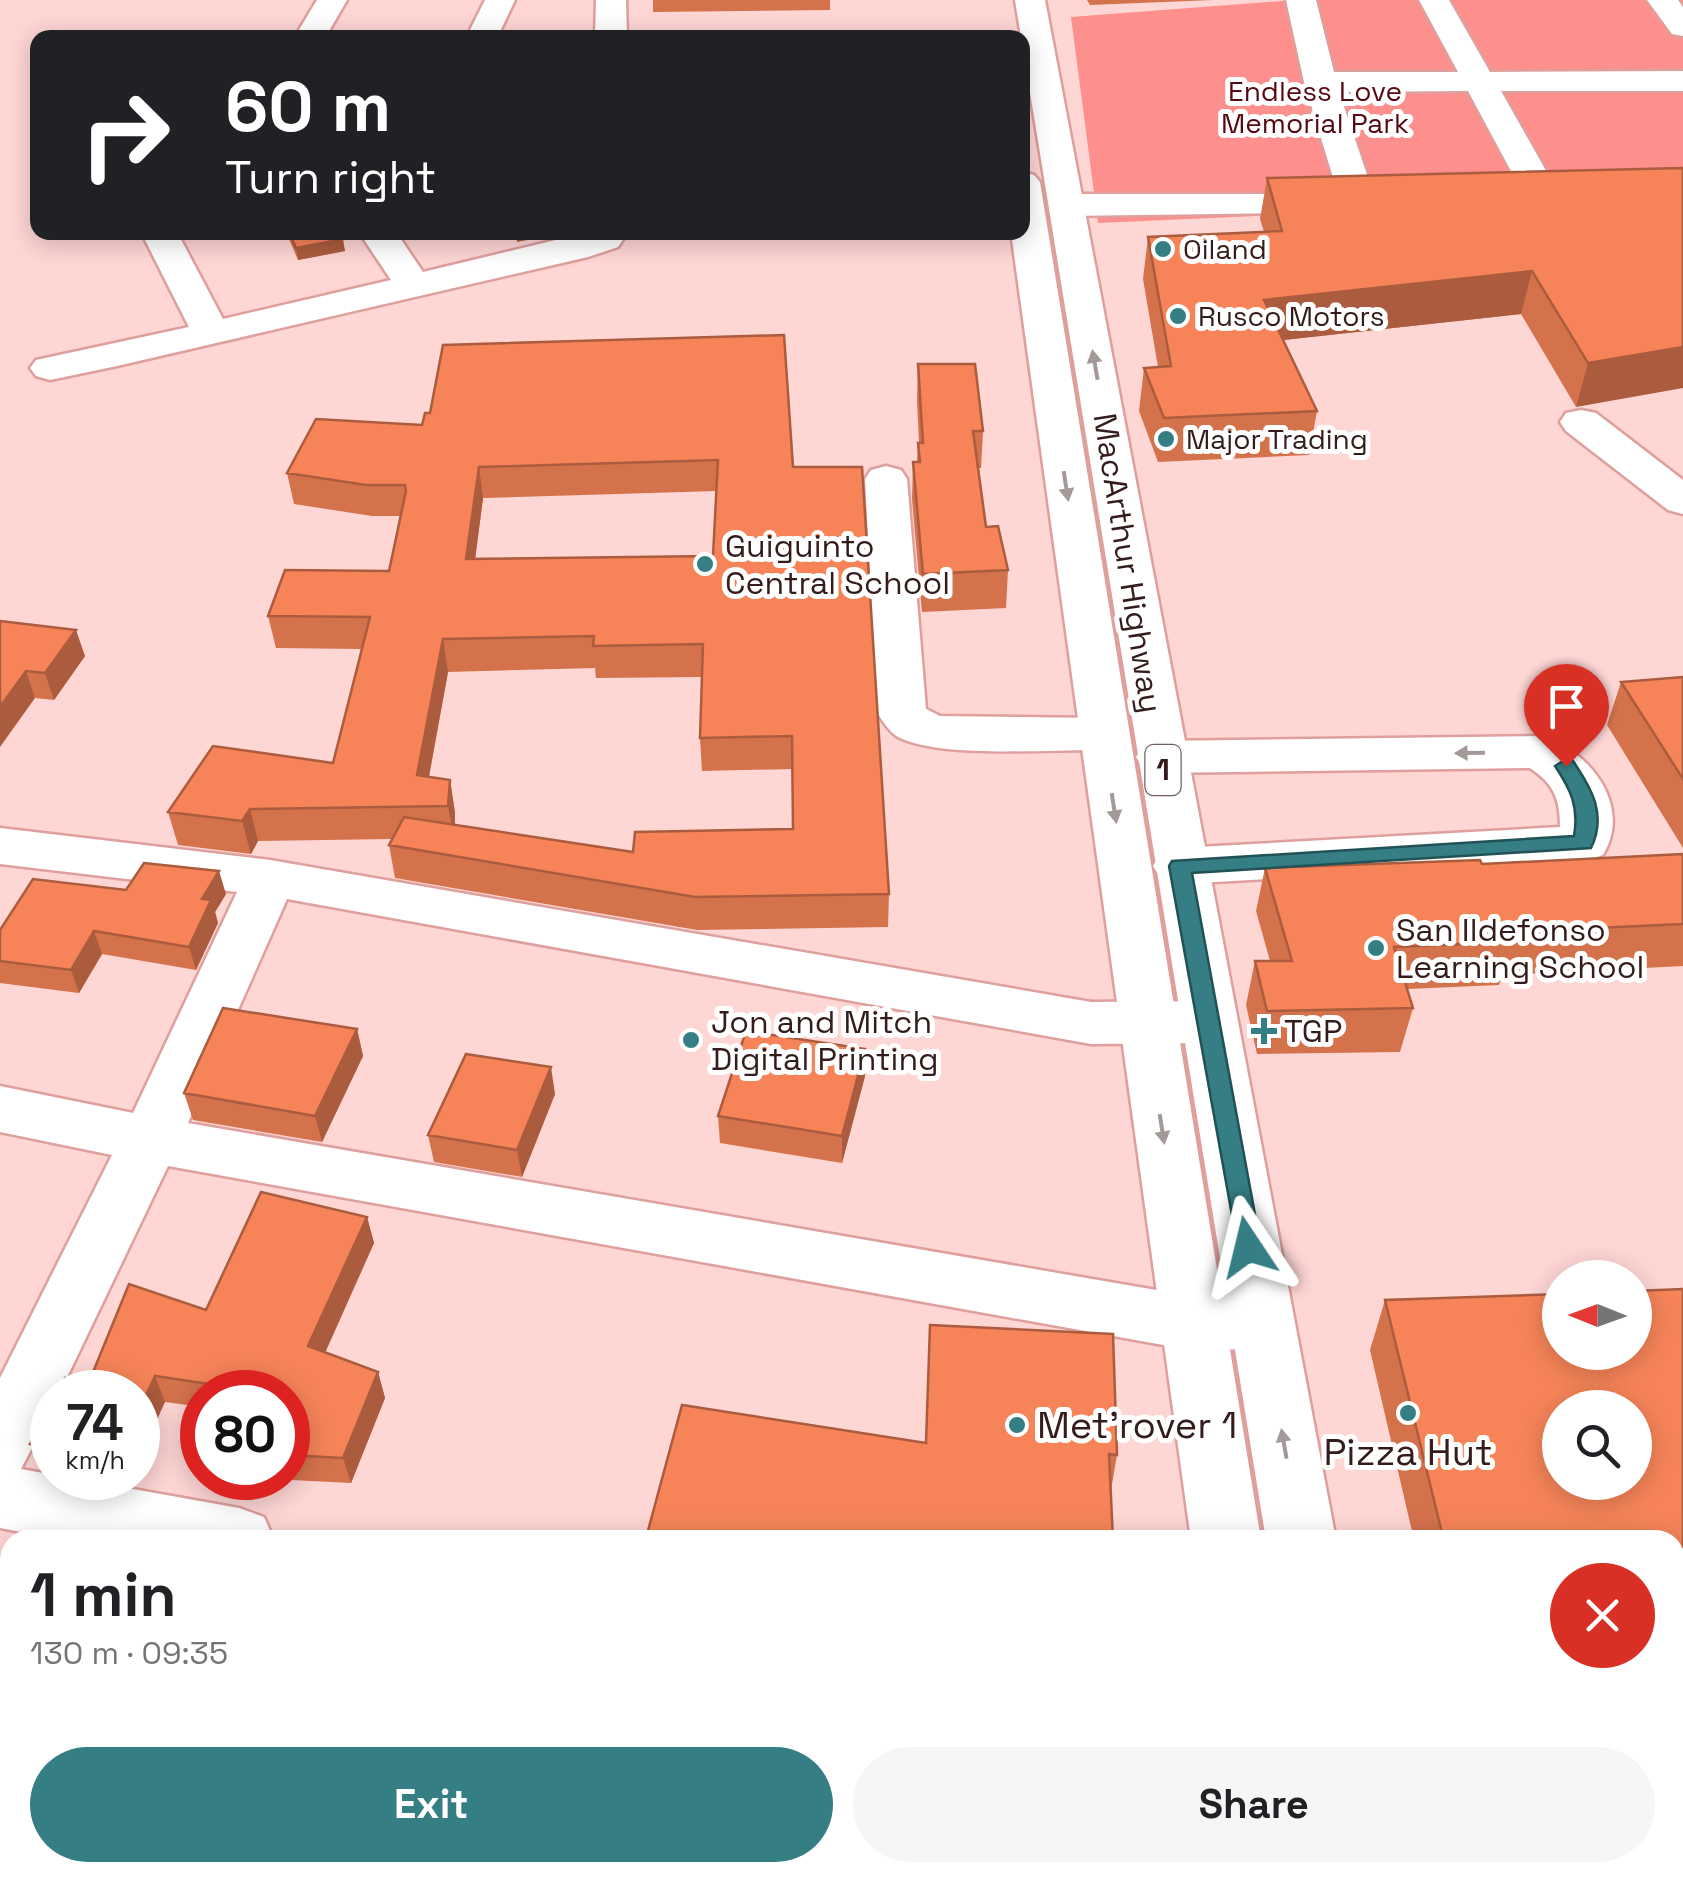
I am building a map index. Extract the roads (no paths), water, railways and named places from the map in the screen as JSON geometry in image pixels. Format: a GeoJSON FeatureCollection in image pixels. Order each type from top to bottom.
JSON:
{"type":"FeatureCollection","features":[{"type":"Feature","properties":{"kind":"main road"},"geometry":{"type":"LineString","coordinates":[[315,30],[332,0]]}},
{"type":"Feature","properties":{"kind":"main road"},"geometry":{"type":"LineString","coordinates":[[486,30],[500,0]]}},
{"type":"Feature","properties":{"kind":"main road"},"geometry":{"type":"LineString","coordinates":[[610,0],[611,30]]}},
{"type":"Feature","properties":{"kind":"main road","name":"MacArthur Highway"},"geometry":{"type":"LineString","coordinates":[[1030,0],[1045,193],[1103,734],[1224,1530]]}},
{"type":"Feature","properties":{"kind":"main road"},"geometry":{"type":"LineString","coordinates":[[1301,0],[1320,82],[1358,204]]}},
{"type":"Feature","properties":{"kind":"main road"},"geometry":{"type":"LineString","coordinates":[[1434,0],[1544,199]]}},
{"type":"Feature","properties":{"kind":"main road"},"geometry":{"type":"LineString","coordinates":[[1662,0],[1683,27]]}},
{"type":"Feature","properties":{"kind":"main road"},"geometry":{"type":"LineString","coordinates":[[1320,82],[1683,81]]}},
{"type":"Feature","properties":{"kind":"main road"},"geometry":{"type":"LineString","coordinates":[[1045,193],[1396,203]]}},
{"type":"Feature","properties":{"kind":"main road","name":"MacArthur Highway"},"geometry":{"type":"LineString","coordinates":[[1045,193],[1161,757],[1299,1530]]}},
{"type":"Feature","properties":{"kind":"main road"},"geometry":{"type":"LineString","coordinates":[[1507,200],[1582,198]]}},
{"type":"Feature","properties":{"kind":"main road"},"geometry":{"type":"LineString","coordinates":[[163,240],[212,333]]}},
{"type":"Feature","properties":{"kind":"main road"},"geometry":{"type":"LineString","coordinates":[[382,240],[412,284]]}},
{"type":"Feature","properties":{"kind":"main road"},"geometry":{"type":"LineString","coordinates":[[50,368],[160,347],[605,240]]}},
{"type":"Feature","properties":{"kind":"main road"},"geometry":{"type":"LineString","coordinates":[[1581,422],[1683,501]]}},
{"type":"Feature","properties":{"kind":"main road"},"geometry":{"type":"LineString","coordinates":[[886,479],[902,713],[914,725],[940,732],[1103,734]]}},
{"type":"Feature","properties":{"kind":"main road"},"geometry":{"type":"LineString","coordinates":[[1161,757],[1540,752],[1566,766],[1583,792],[1588,817],[1584,843],[1180,866]]}},
{"type":"Feature","properties":{"kind":"main road"},"geometry":{"type":"LineString","coordinates":[[0,846],[270,878],[1091,1023],[1208,1022]]}},
{"type":"Feature","properties":{"kind":"main road"},"geometry":{"type":"LineString","coordinates":[[0,1447],[150,1140],[270,878]]}},
{"type":"Feature","properties":{"kind":"main road"},"geometry":{"type":"LineString","coordinates":[[0,1109],[150,1140],[1191,1322],[1262,1322]]}},
{"type":"Feature","properties":{"kind":"main road"},"geometry":{"type":"LineString","coordinates":[[0,1497],[183,1530]]}},
{"type":"Feature","properties":{"kind":"place","name":"Oiland"},"geometry":{"type":"Point","coordinates":[1163,249]}},
{"type":"Feature","properties":{"kind":"place","name":"Rusco Motors"},"geometry":{"type":"Point","coordinates":[1178,316]}},
{"type":"Feature","properties":{"kind":"place","name":"Major Trading"},"geometry":{"type":"Point","coordinates":[1166,439]}},
{"type":"Feature","properties":{"kind":"place","name":"Guiguinto Central School"},"geometry":{"type":"Point","coordinates":[705,564]}},
{"type":"Feature","properties":{"kind":"place","name":"San Ildefonso Learning School"},"geometry":{"type":"Point","coordinates":[1376,948]}},
{"type":"Feature","properties":{"kind":"place","name":"TGP"},"geometry":{"type":"Point","coordinates":[1264,1031]}},
{"type":"Feature","properties":{"kind":"place","name":"Jon and Mitch Digital Printing"},"geometry":{"type":"Point","coordinates":[691,1040]}},
{"type":"Feature","properties":{"kind":"place","name":"Pizza Hut"},"geometry":{"type":"Point","coordinates":[1408,1413]}},
{"type":"Feature","properties":{"kind":"place","name":"Met'rover 1"},"geometry":{"type":"Point","coordinates":[1017,1425]}},
{"type":"Feature","properties":{"kind":"park label","name":"Endless Love Memorial Park"},"geometry":{"type":"Point","coordinates":[1315,107]}}]}
